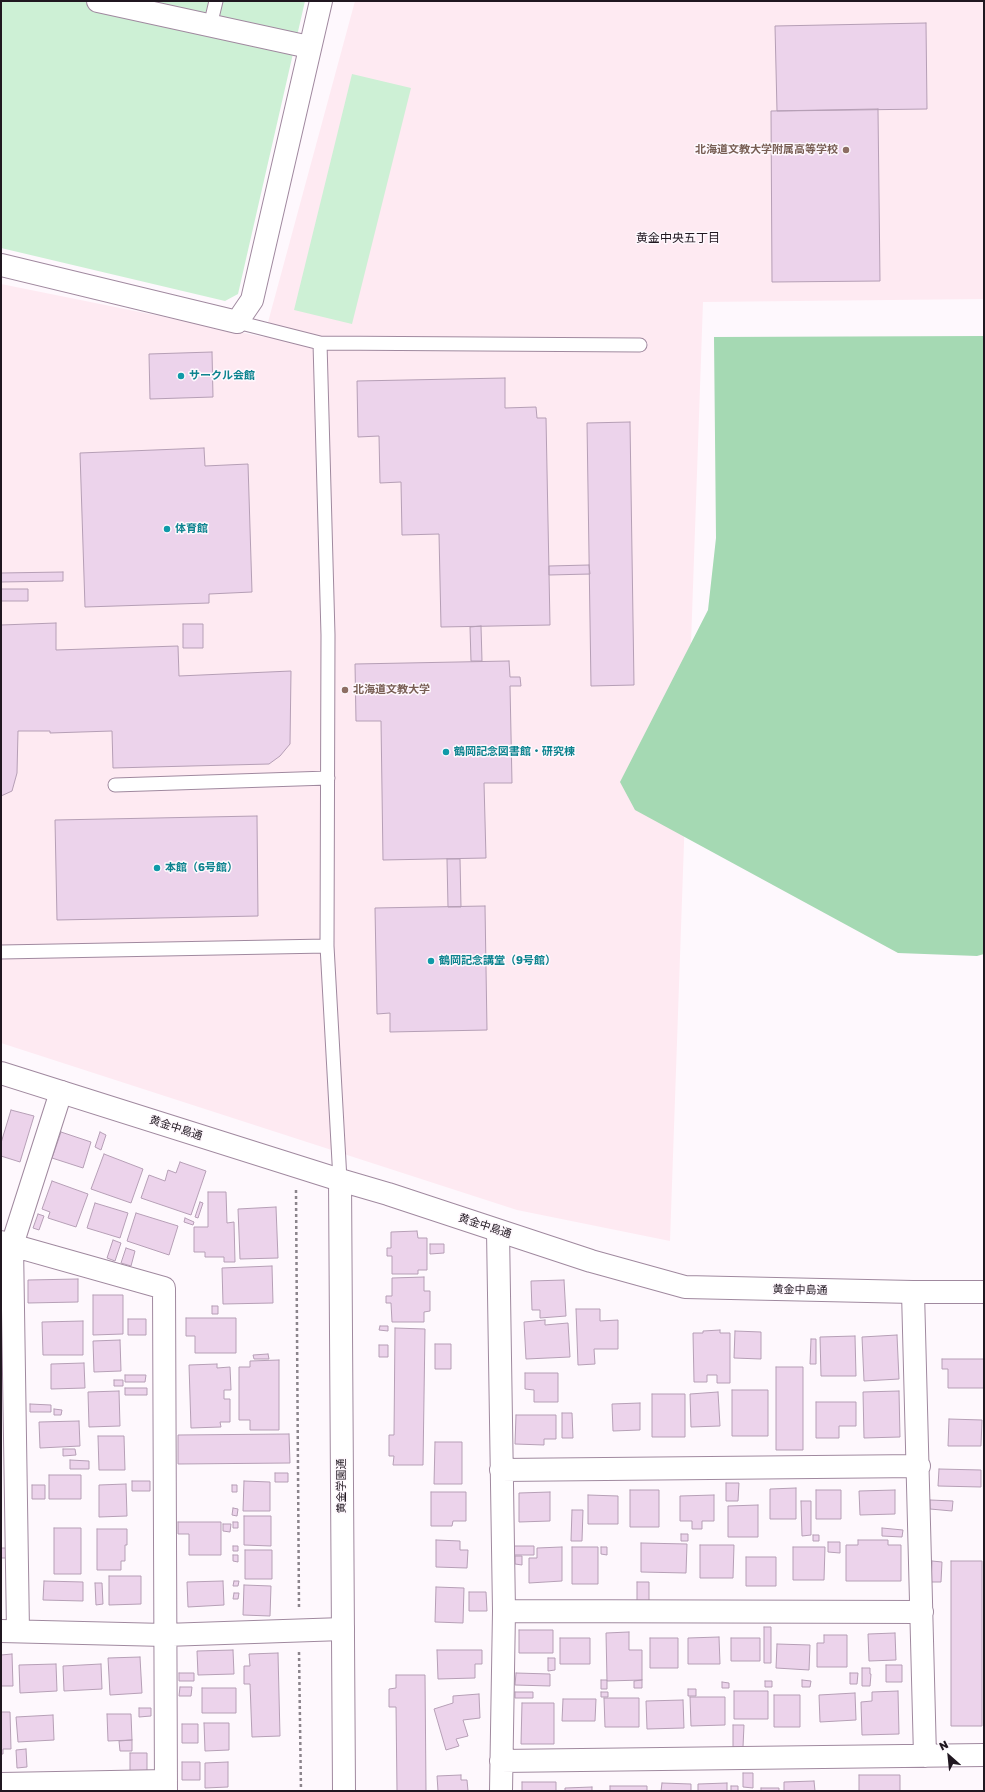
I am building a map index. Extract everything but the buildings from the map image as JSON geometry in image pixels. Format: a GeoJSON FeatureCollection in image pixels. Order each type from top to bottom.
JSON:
{"type":"FeatureCollection","features":[{"type":"Feature","properties":{"kind":"street"},"geometry":{"type":"LineString","coordinates":[[98,1],[309,48]]}},
{"type":"Feature","properties":{"kind":"street"},"geometry":{"type":"LineString","coordinates":[[1,265],[237,322],[252,300],[321,1]]}},
{"type":"Feature","properties":{"kind":"street","name":"黄金中島通"},"geometry":{"type":"LineString","coordinates":[[1,1073],[388,1194],[591,1261],[685,1286],[913,1292],[984,1292]]}},
{"type":"Feature","properties":{"kind":"street"},"geometry":{"type":"LineString","coordinates":[[61,1092],[7,1244],[9,1631],[165,1635],[342,1629]]}},
{"type":"Feature","properties":{"kind":"street","name":"黄金学園通"},"geometry":{"type":"LineString","coordinates":[[340,1180],[344,1791]]}},
{"type":"Feature","properties":{"kind":"street"},"geometry":{"type":"LineString","coordinates":[[498,1231],[504,1611],[501,1791]]}},
{"type":"Feature","properties":{"kind":"street"},"geometry":{"type":"LineString","coordinates":[[1,1784],[166,1786],[164,1288],[7,1244]]}},
{"type":"Feature","properties":{"kind":"street"},"geometry":{"type":"LineString","coordinates":[[913,1292],[919,1466],[925,1756]]}},
{"type":"Feature","properties":{"kind":"street"},"geometry":{"type":"LineString","coordinates":[[501,1470],[919,1466]]}},
{"type":"Feature","properties":{"kind":"street"},"geometry":{"type":"LineString","coordinates":[[504,1611],[922,1612]]}},
{"type":"Feature","properties":{"kind":"street"},"geometry":{"type":"LineString","coordinates":[[501,1761],[984,1755]]}},
{"type":"Feature","properties":{"kind":"lane"},"geometry":{"type":"LineString","coordinates":[[210,26],[216,1]]}},
{"type":"Feature","properties":{"kind":"lane"},"geometry":{"type":"LineString","coordinates":[[237,322],[320,343],[640,345]]}},
{"type":"Feature","properties":{"kind":"lane"},"geometry":{"type":"LineString","coordinates":[[320,343],[328,635],[328,946],[340,1180]]}},
{"type":"Feature","properties":{"kind":"lane"},"geometry":{"type":"LineString","coordinates":[[115,785],[328,778]]}},
{"type":"Feature","properties":{"kind":"lane"},"geometry":{"type":"LineString","coordinates":[[1,952],[328,946]]}},
{"type":"Feature","properties":{"kind":"path"},"geometry":{"type":"LineString","coordinates":[[289,1188],[296,1190],[301,1791]]}},
{"type":"Feature","properties":{"kind":"shaded area","name":"北海道文教大学"},"geometry":{"type":"Polygon","coordinates":[[[355,1],[984,1],[984,299],[703,302],[670,1241],[517,1210],[1,1043],[1,284],[264,337],[355,1]]]}},
{"type":"Feature","properties":{"kind":"green space"},"geometry":{"type":"Polygon","coordinates":[[[1,1],[305,1],[238,294],[225,301],[1,248],[1,1]]]}},
{"type":"Feature","properties":{"kind":"green space"},"geometry":{"type":"Polygon","coordinates":[[[352,74],[411,88],[352,324],[294,310],[352,74]]]}},
{"type":"Feature","properties":{"kind":"green space"},"geometry":{"type":"Polygon","coordinates":[[[984,336],[984,954],[977,956],[898,953],[635,810],[620,782],[708,610],[716,538],[714,337],[984,336]]]}},
{"type":"Feature","properties":{"kind":"place","name":"北海道文教大学附属高等学校"},"geometry":{"type":"Point","coordinates":[846,150]}},
{"type":"Feature","properties":{"kind":"place","name":"サークル会館"},"geometry":{"type":"Point","coordinates":[181,376]}},
{"type":"Feature","properties":{"kind":"place","name":"体育館"},"geometry":{"type":"Point","coordinates":[167,529]}},
{"type":"Feature","properties":{"kind":"place","name":"北海道文教大学"},"geometry":{"type":"Point","coordinates":[345,690]}},
{"type":"Feature","properties":{"kind":"place","name":"鶴岡記念図書館・研究棟"},"geometry":{"type":"Point","coordinates":[446,752]}},
{"type":"Feature","properties":{"kind":"place","name":"本館（6号館）"},"geometry":{"type":"Point","coordinates":[157,868]}},
{"type":"Feature","properties":{"kind":"place","name":"鶴岡記念講堂（9号館）"},"geometry":{"type":"Point","coordinates":[431,961]}},
{"type":"Feature","properties":{"kind":"district","name":"黄金中央五丁目"},"geometry":{"type":"Point","coordinates":[678,238]}}]}
